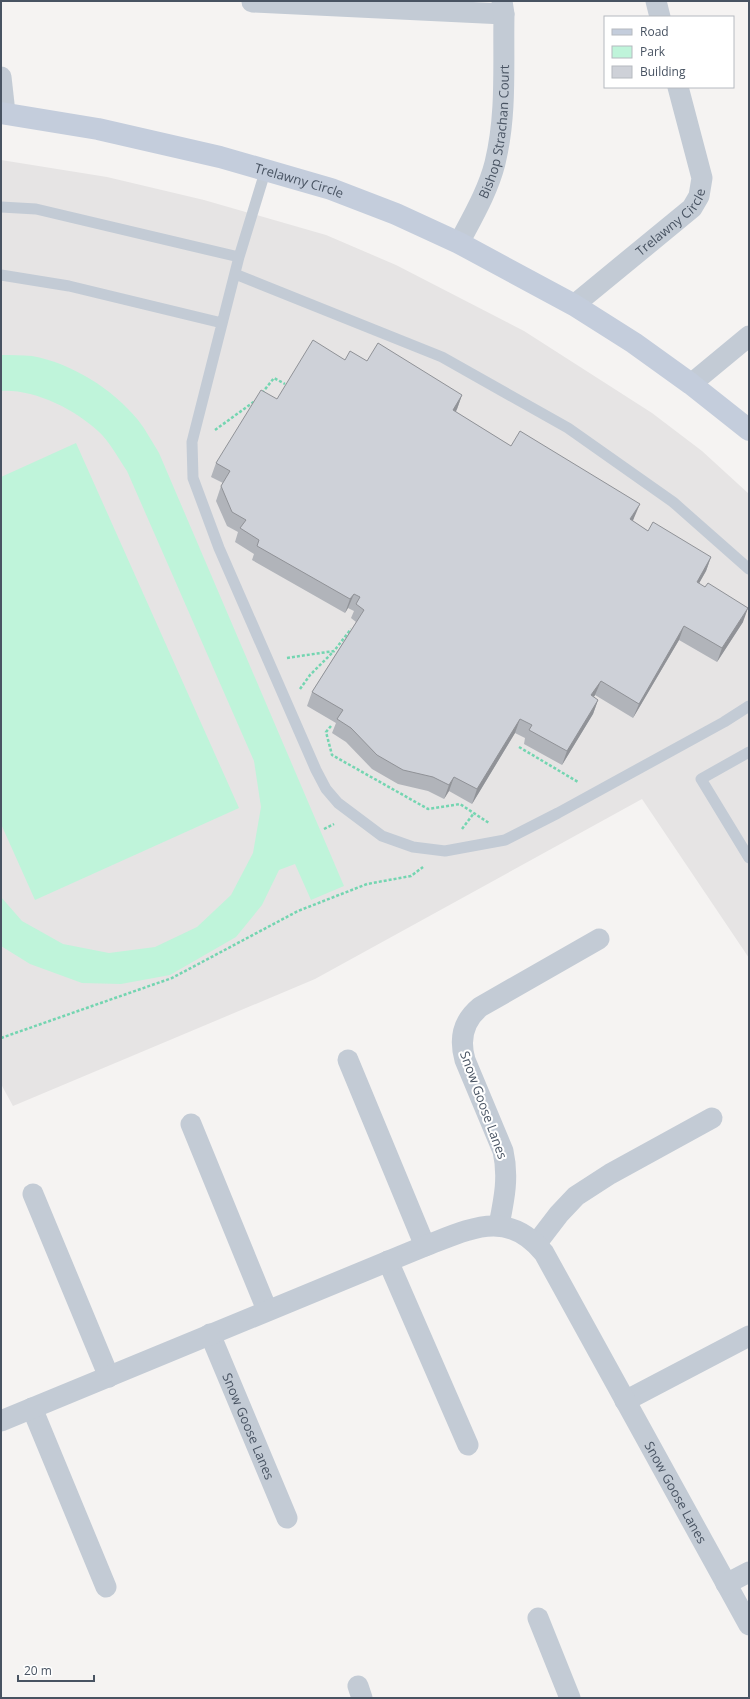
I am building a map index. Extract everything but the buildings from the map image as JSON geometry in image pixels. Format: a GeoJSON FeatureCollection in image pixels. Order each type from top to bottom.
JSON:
{"type":"FeatureCollection","features":[{"type":"Feature","properties":{"kind":"street"},"geometry":{"type":"LineString","coordinates":[[656,1],[660,16]]}},
{"type":"Feature","properties":{"kind":"street","name":"Bishop Strachan Court"},"geometry":{"type":"LineString","coordinates":[[252,2],[503,8],[504,102],[495,164],[483,194],[459,243]]}},
{"type":"Feature","properties":{"kind":"street","name":"Trelawny Circle"},"geometry":{"type":"LineString","coordinates":[[1,76],[3,113],[105,130],[266,169],[364,201],[459,243],[574,305],[634,343],[691,384],[749,430]]}},
{"type":"Feature","properties":{"kind":"street","name":"Trelawny Circle"},"geometry":{"type":"LineString","coordinates":[[574,305],[692,208],[699,196],[702,178],[678,88]]}},
{"type":"Feature","properties":{"kind":"street"},"geometry":{"type":"LineString","coordinates":[[691,384],[749,336]]}},
{"type":"Feature","properties":{"kind":"street","name":"Snow Goose Lanes"},"geometry":{"type":"LineString","coordinates":[[499,1225],[506,1186],[507,1166],[503,1152],[465,1060],[462,1049],[462,1037],[466,1023],[472,1014],[480,1007],[599,939]]}},
{"type":"Feature","properties":{"kind":"street"},"geometry":{"type":"LineString","coordinates":[[348,1060],[425,1246]]}},
{"type":"Feature","properties":{"kind":"street"},"geometry":{"type":"LineString","coordinates":[[536,1244],[558,1214],[576,1196],[610,1174],[712,1118]]}},
{"type":"Feature","properties":{"kind":"street"},"geometry":{"type":"LineString","coordinates":[[191,1124],[267,1310]]}},
{"type":"Feature","properties":{"kind":"street"},"geometry":{"type":"LineString","coordinates":[[33,1194],[109,1377]]}},
{"type":"Feature","properties":{"kind":"street","name":"Snow Goose Lanes"},"geometry":{"type":"LineString","coordinates":[[1,1421],[267,1310],[465,1230],[499,1225],[517,1231],[536,1244],[552,1266],[749,1625]]}},
{"type":"Feature","properties":{"kind":"street"},"geometry":{"type":"LineString","coordinates":[[388,1261],[468,1445]]}},
{"type":"Feature","properties":{"kind":"street","name":"Snow Goose Lanes"},"geometry":{"type":"LineString","coordinates":[[210,1334],[287,1518]]}},
{"type":"Feature","properties":{"kind":"street"},"geometry":{"type":"LineString","coordinates":[[625,1401],[749,1336]]}},
{"type":"Feature","properties":{"kind":"street"},"geometry":{"type":"LineString","coordinates":[[32,1408],[106,1587]]}},
{"type":"Feature","properties":{"kind":"street"},"geometry":{"type":"LineString","coordinates":[[726,1584],[749,1572]]}},
{"type":"Feature","properties":{"kind":"street"},"geometry":{"type":"LineString","coordinates":[[538,1618],[570,1698]]}},
{"type":"Feature","properties":{"kind":"lane"},"geometry":{"type":"LineString","coordinates":[[266,169],[239,257],[192,442],[193,478],[219,548],[288,708],[316,770],[326,789],[338,803],[382,836],[413,847],[445,851],[505,840],[724,722],[749,706]]}},
{"type":"Feature","properties":{"kind":"lane"},"geometry":{"type":"LineString","coordinates":[[1,207],[36,209],[239,257]]}},
{"type":"Feature","properties":{"kind":"lane"},"geometry":{"type":"LineString","coordinates":[[235,274],[442,357],[568,428],[673,502],[749,570]]}},
{"type":"Feature","properties":{"kind":"lane"},"geometry":{"type":"LineString","coordinates":[[1,275],[69,286],[222,323]]}},
{"type":"Feature","properties":{"kind":"lane"},"geometry":{"type":"LineString","coordinates":[[749,752],[701,779],[749,858]]}},
{"type":"Feature","properties":{"kind":"path"},"geometry":{"type":"LineString","coordinates":[[192,455],[214,431],[253,402],[274,378],[284,384]]}},
{"type":"Feature","properties":{"kind":"path"},"geometry":{"type":"LineString","coordinates":[[288,708],[310,675],[334,651],[351,629]]}},
{"type":"Feature","properties":{"kind":"path"},"geometry":{"type":"LineString","coordinates":[[266,658],[294,658],[334,651]]}},
{"type":"Feature","properties":{"kind":"path"},"geometry":{"type":"LineString","coordinates":[[331,726],[326,732],[332,755],[428,809],[460,804],[510,837]]}},
{"type":"Feature","properties":{"kind":"path"},"geometry":{"type":"LineString","coordinates":[[519,747],[595,792]]}},
{"type":"Feature","properties":{"kind":"path"},"geometry":{"type":"LineString","coordinates":[[1,1038],[172,978],[298,911],[367,884],[411,876],[445,851]]}},
{"type":"Feature","properties":{"kind":"shaded area"},"geometry":{"type":"Polygon","coordinates":[[[1,160],[107,177],[204,200],[326,235],[396,265],[524,331],[652,413],[702,451],[749,494],[749,958],[642,799],[315,979],[13,1106],[1,1084],[1,160]]]}},
{"type":"Feature","properties":{"kind":"green space"},"geometry":{"type":"Polygon","coordinates":[[[1,355],[32,356],[47,359],[76,371],[104,388],[116,398],[128,409],[144,428],[159,453],[344,886],[311,900],[295,864],[279,870],[262,905],[236,937],[170,975],[121,984],[82,983],[30,964],[1,946],[1,897],[22,921],[63,944],[109,953],[155,947],[197,927],[231,895],[253,853],[261,807],[254,761],[127,471],[102,435],[77,415],[40,397],[14,391],[1,391],[1,355]]]}},
{"type":"Feature","properties":{"kind":"green space"},"geometry":{"type":"Polygon","coordinates":[[[76,443],[239,808],[35,900],[1,824],[1,477],[76,443]]]}}]}
